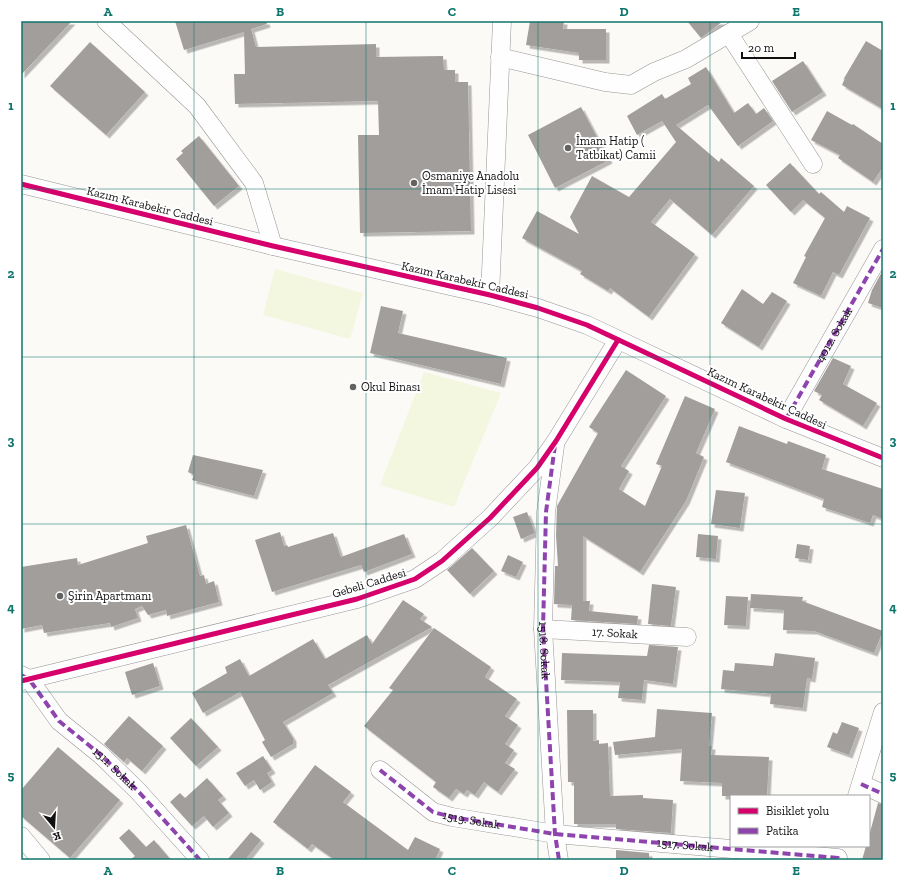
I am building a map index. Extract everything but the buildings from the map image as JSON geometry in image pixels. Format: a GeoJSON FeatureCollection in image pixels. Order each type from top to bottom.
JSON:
{"type":"FeatureCollection","features":[{"type":"Feature","properties":{"kind":"street"},"geometry":{"type":"LineString","coordinates":[[106,21],[197,106],[254,183],[273,246]]}},
{"type":"Feature","properties":{"kind":"street"},"geometry":{"type":"LineString","coordinates":[[490,295],[502,21]]}},
{"type":"Feature","properties":{"kind":"street"},"geometry":{"type":"LineString","coordinates":[[500,57],[605,82],[631,85],[654,72],[686,59],[750,21]]}},
{"type":"Feature","properties":{"kind":"street"},"geometry":{"type":"LineString","coordinates":[[729,34],[813,164]]}},
{"type":"Feature","properties":{"kind":"street","name":"Kazım Karabekir Caddesi"},"geometry":{"type":"LineString","coordinates":[[21,184],[273,246],[490,295],[538,308],[587,325],[786,419],[883,458]]}},
{"type":"Feature","properties":{"kind":"street","name":"4012. Sokak"},"geometry":{"type":"LineString","coordinates":[[786,419],[883,249]]}},
{"type":"Feature","properties":{"kind":"street","name":"Gebeli Caddesi"},"geometry":{"type":"LineString","coordinates":[[24,678],[357,599],[415,579],[442,561],[490,518],[536,468],[556,441],[618,340]]}},
{"type":"Feature","properties":{"kind":"street","name":"1518. Sokak"},"geometry":{"type":"LineString","coordinates":[[556,441],[546,512],[543,629],[555,834],[559,860]]}},
{"type":"Feature","properties":{"kind":"street","name":"17. Sokak"},"geometry":{"type":"LineString","coordinates":[[543,629],[687,637]]}},
{"type":"Feature","properties":{"kind":"street","name":"1511. Sokak"},"geometry":{"type":"LineString","coordinates":[[24,678],[59,720],[100,755],[138,791],[200,860]]}},
{"type":"Feature","properties":{"kind":"street"},"geometry":{"type":"LineString","coordinates":[[883,712],[859,790],[883,794]]}},
{"type":"Feature","properties":{"kind":"street","name":"1519. Sokak"},"geometry":{"type":"LineString","coordinates":[[380,770],[433,812],[452,817],[555,834]]}},
{"type":"Feature","properties":{"kind":"street","name":"1517. Sokak"},"geometry":{"type":"LineString","coordinates":[[555,834],[730,847]]}},
{"type":"Feature","properties":{"kind":"street"},"geometry":{"type":"LineString","coordinates":[[21,836],[41,860]]}},
{"type":"Feature","properties":{"kind":"street","name":"1517. Sokak"},"geometry":{"type":"LineString","coordinates":[[731,847],[840,855]]}},
{"type":"Feature","properties":{"kind":"green space"},"geometry":{"type":"Polygon","coordinates":[[[275,269],[363,293],[350,339],[263,315],[275,269]]]}},
{"type":"Feature","properties":{"kind":"green space"},"geometry":{"type":"Polygon","coordinates":[[[424,372],[501,393],[454,507],[380,485],[424,372]]]}},
{"type":"Feature","properties":{"kind":"marked path"},"geometry":{"type":"LineString","coordinates":[[786,419],[883,249]]}},
{"type":"Feature","properties":{"kind":"marked path"},"geometry":{"type":"LineString","coordinates":[[555,445],[546,512],[543,629],[555,834],[559,860]]}},
{"type":"Feature","properties":{"kind":"marked path"},"geometry":{"type":"LineString","coordinates":[[21,675],[29,679],[59,721],[101,755],[138,791],[200,860]]}},
{"type":"Feature","properties":{"kind":"marked path"},"geometry":{"type":"LineString","coordinates":[[380,770],[433,812],[452,817],[555,834],[838,858],[839,860]]}},
{"type":"Feature","properties":{"kind":"marked path"},"geometry":{"type":"LineString","coordinates":[[861,784],[883,794]]}},
{"type":"Feature","properties":{"kind":"cycle path"},"geometry":{"type":"LineString","coordinates":[[21,184],[273,246],[490,295],[538,308],[587,325],[786,419],[883,458]]}},
{"type":"Feature","properties":{"kind":"cycle path"},"geometry":{"type":"LineString","coordinates":[[21,681],[357,599],[415,579],[442,561],[490,518],[537,468],[556,441],[618,340]]}},
{"type":"Feature","properties":{"kind":"place","name":"İmam Hatip ( Tatbikat) Camii"},"geometry":{"type":"Point","coordinates":[568,148]}},
{"type":"Feature","properties":{"kind":"place","name":"Osmaniye Anadolu İmam Hatip Lisesi"},"geometry":{"type":"Point","coordinates":[414,183]}},
{"type":"Feature","properties":{"kind":"place","name":"Okul Binası"},"geometry":{"type":"Point","coordinates":[353,387]}},
{"type":"Feature","properties":{"kind":"place","name":"Şirin Apartmanı"},"geometry":{"type":"Point","coordinates":[60,596]}}]}
